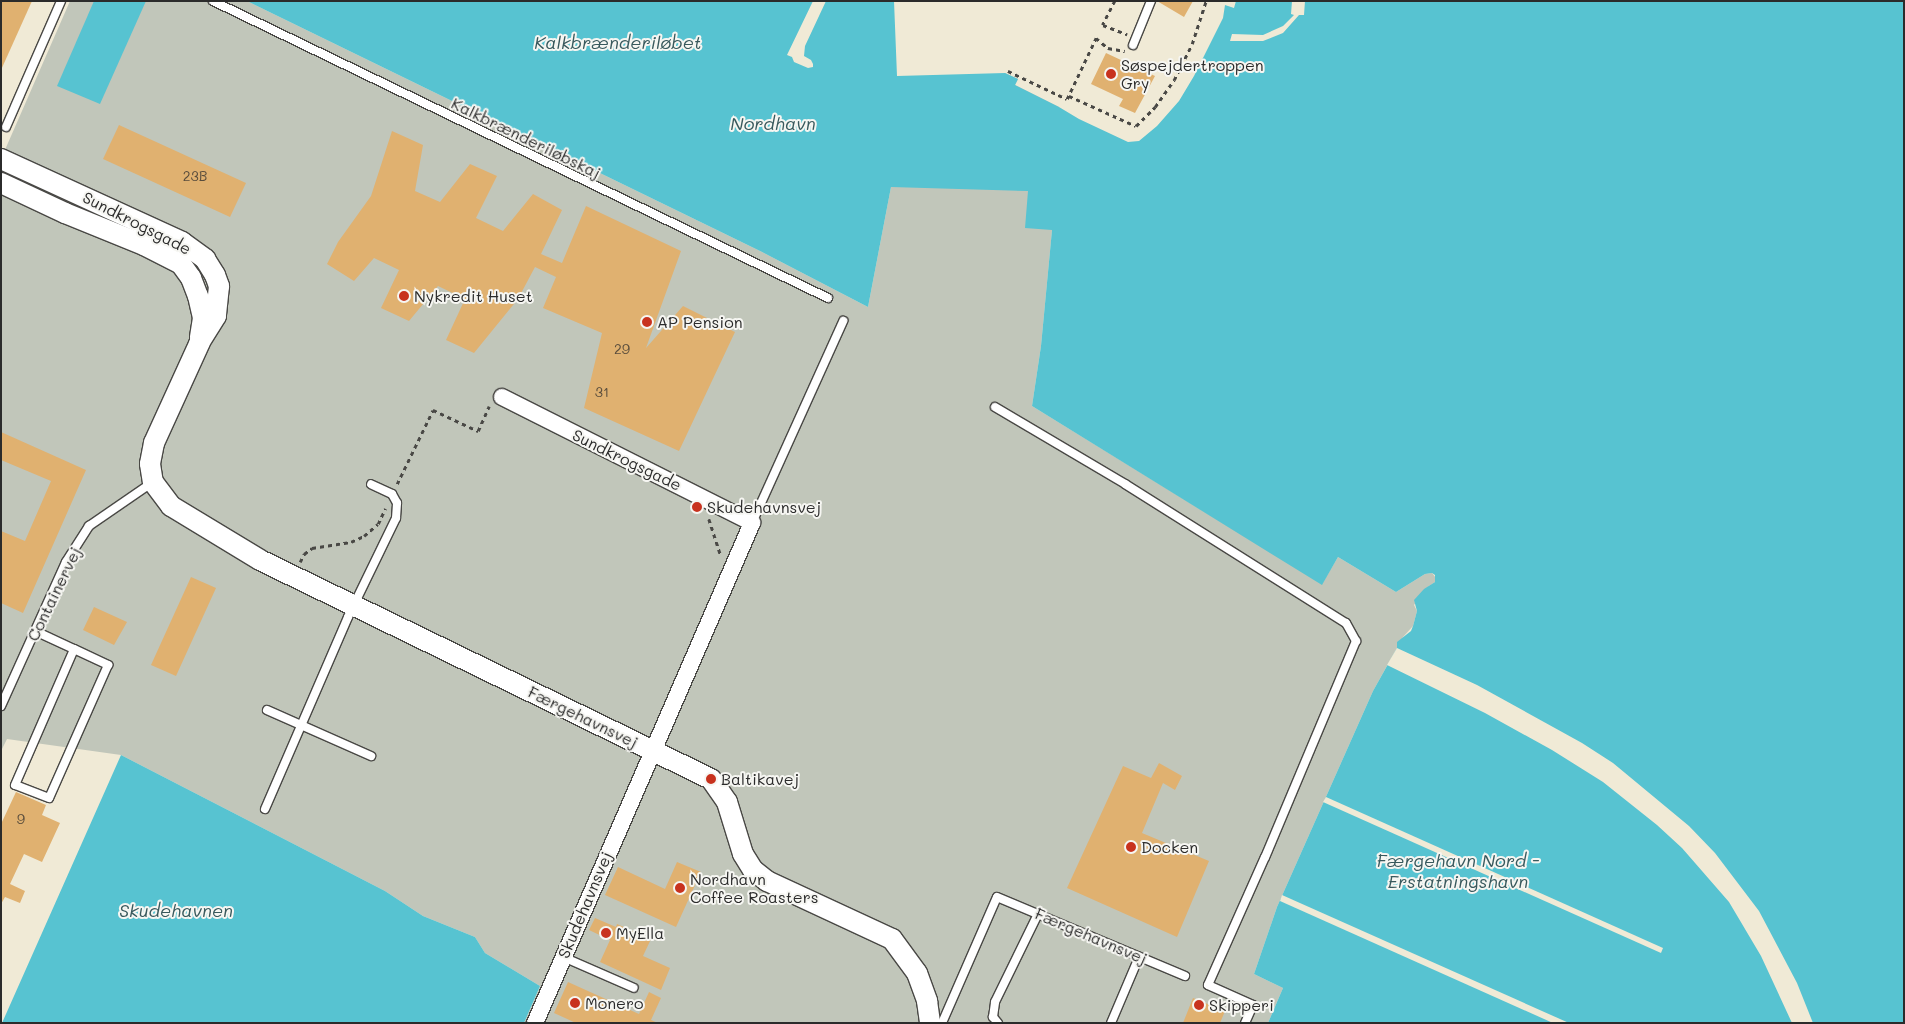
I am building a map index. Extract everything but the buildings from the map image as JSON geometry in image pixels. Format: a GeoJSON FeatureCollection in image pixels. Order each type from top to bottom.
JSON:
{"type":"FeatureCollection","features":[{"type":"Feature","properties":{"kind":"street","name":"Sundkrogsgade"},"geometry":{"type":"LineString","coordinates":[[10,163],[182,242],[205,259],[219,286],[219,300],[216,316],[200,342]]}},
{"type":"Feature","properties":{"kind":"street","name":"Sundkrogsgade"},"geometry":{"type":"LineString","coordinates":[[6,186],[56,210],[118,233],[181,264],[191,278],[198,296],[203,318],[200,342]]}},
{"type":"Feature","properties":{"kind":"street"},"geometry":{"type":"LineString","coordinates":[[153,482],[150,464],[154,443],[200,342]]}},
{"type":"Feature","properties":{"kind":"street","name":"Sundkrogsgade"},"geometry":{"type":"LineString","coordinates":[[502,397],[752,523]]}},
{"type":"Feature","properties":{"kind":"street","name":"Færgehavnsvej"},"geometry":{"type":"LineString","coordinates":[[153,482],[171,506],[260,560],[710,778],[727,802],[743,854],[753,870],[767,882],[892,939],[917,973],[927,1001],[930,1023]]}},
{"type":"Feature","properties":{"kind":"street","name":"Skudehavnsvej"},"geometry":{"type":"LineString","coordinates":[[535,1023],[651,750],[752,523]]}},
{"type":"Feature","properties":{"kind":"lane"},"geometry":{"type":"LineString","coordinates":[[6,126],[61,1]]}},
{"type":"Feature","properties":{"kind":"lane","name":"Kalkbrænderiløbskaj"},"geometry":{"type":"LineString","coordinates":[[213,1],[828,298]]}},
{"type":"Feature","properties":{"kind":"lane"},"geometry":{"type":"LineString","coordinates":[[1133,46],[1151,1]]}},
{"type":"Feature","properties":{"kind":"lane","name":"Skudehavnsvej"},"geometry":{"type":"LineString","coordinates":[[752,523],[843,321]]}},
{"type":"Feature","properties":{"kind":"lane"},"geometry":{"type":"LineString","coordinates":[[995,406],[1125,484],[1346,623],[1356,641],[1208,985],[1253,1005],[1244,1023]]}},
{"type":"Feature","properties":{"kind":"lane","name":"Containervej"},"geometry":{"type":"LineString","coordinates":[[1,706],[66,562],[88,526],[153,482]]}},
{"type":"Feature","properties":{"kind":"lane"},"geometry":{"type":"LineString","coordinates":[[265,809],[354,606],[396,518],[397,503],[392,494],[370,484]]}},
{"type":"Feature","properties":{"kind":"lane"},"geometry":{"type":"LineString","coordinates":[[35,631],[74,649],[108,665],[49,798],[15,785],[74,649]]}},
{"type":"Feature","properties":{"kind":"lane"},"geometry":{"type":"LineString","coordinates":[[267,710],[371,756]]}},
{"type":"Feature","properties":{"kind":"lane","name":"Færgehavnsvej"},"geometry":{"type":"LineString","coordinates":[[942,1023],[997,897],[1185,976]]}},
{"type":"Feature","properties":{"kind":"lane"},"geometry":{"type":"LineString","coordinates":[[998,1023],[993,1017],[995,1002],[1038,914]]}},
{"type":"Feature","properties":{"kind":"lane"},"geometry":{"type":"LineString","coordinates":[[563,957],[634,988]]}},
{"type":"Feature","properties":{"kind":"lane"},"geometry":{"type":"LineString","coordinates":[[1111,1023],[1140,957]]}},
{"type":"Feature","properties":{"kind":"path"},"geometry":{"type":"LineString","coordinates":[[1008,71],[1067,99],[1096,38],[1108,48],[1119,51],[1129,50],[1133,46],[1126,33],[1103,25],[1115,1]]}},
{"type":"Feature","properties":{"kind":"path"},"geometry":{"type":"LineString","coordinates":[[1069,96],[1136,126],[1155,107],[1174,80],[1192,44],[1206,1]]}},
{"type":"Feature","properties":{"kind":"path"},"geometry":{"type":"LineString","coordinates":[[294,577],[304,554],[312,548],[352,542],[364,536],[378,524],[433,410],[478,431],[490,404],[502,397]]}},
{"type":"Feature","properties":{"kind":"path"},"geometry":{"type":"LineString","coordinates":[[703,498],[728,578]]}},
{"type":"Feature","properties":{"kind":"shaded area"},"geometry":{"type":"Polygon","coordinates":[[[70,1],[247,1],[760,251],[868,307],[891,187],[1005,73],[1018,79],[1015,85],[1059,107],[1052,230],[1041,346],[1032,406],[1322,584],[1338,557],[1396,592],[1425,574],[1432,573],[1436,578],[1435,582],[1429,586],[1414,605],[1417,611],[1413,626],[1403,637],[1373,691],[1277,907],[1254,974],[1283,988],[1268,1023],[524,1023],[540,986],[485,953],[475,937],[423,916],[385,891],[121,755],[7,739],[1,751],[1,159],[70,1]]]}},
{"type":"Feature","properties":{"kind":"water"},"geometry":{"type":"Polygon","coordinates":[[[94,1],[146,1],[100,104],[57,86],[94,1]]]}},
{"type":"Feature","properties":{"kind":"water"},"geometry":{"type":"Polygon","coordinates":[[[247,1],[894,1],[897,76],[1005,73],[1018,79],[1015,85],[1079,119],[1128,142],[1139,141],[1157,126],[1179,101],[1194,76],[1223,18],[1225,5],[1234,8],[1236,1],[1904,1],[1904,1023],[1268,1023],[1283,988],[1254,974],[1277,907],[1373,691],[1397,648],[1397,642],[1411,631],[1417,611],[1414,600],[1424,589],[1435,582],[1435,575],[1432,573],[1425,574],[1396,592],[1338,557],[1322,585],[1032,406],[1041,346],[1052,230],[1025,228],[1028,191],[891,187],[868,307],[760,251],[247,1]]]}},
{"type":"Feature","properties":{"kind":"water","name":"Skudehavnen"},"geometry":{"type":"Polygon","coordinates":[[[121,755],[385,891],[423,916],[475,937],[485,953],[540,986],[524,1023],[2,1023],[121,755]]]}},
{"type":"Feature","properties":{"kind":"pier"},"geometry":{"type":"Polygon","coordinates":[[[813,1],[826,1],[805,46],[804,56],[811,60],[813,64],[813,67],[808,68],[794,62],[792,57],[787,55],[813,1]]]}},
{"type":"Feature","properties":{"kind":"pier"},"geometry":{"type":"Polygon","coordinates":[[[1292,1],[1305,1],[1304,15],[1299,15],[1283,33],[1263,41],[1230,41],[1232,34],[1263,35],[1283,26],[1294,15],[1291,14],[1292,1]]]}},
{"type":"Feature","properties":{"kind":"pier"},"geometry":{"type":"Polygon","coordinates":[[[1397,648],[1477,685],[1582,743],[1613,763],[1689,826],[1715,853],[1759,911],[1797,983],[1813,1023],[1792,1023],[1761,956],[1729,902],[1682,848],[1657,825],[1603,782],[1552,750],[1485,713],[1387,665],[1397,648]]]}},
{"type":"Feature","properties":{"kind":"pier"},"geometry":{"type":"Polygon","coordinates":[[[1326,797],[1663,948],[1661,953],[1323,802],[1326,797]]]}},
{"type":"Feature","properties":{"kind":"pier"},"geometry":{"type":"Polygon","coordinates":[[[1282,895],[1569,1023],[1553,1023],[1280,901],[1282,895]]]}},
{"type":"Feature","properties":{"kind":"place","name":"Søspejdertroppen Gry"},"geometry":{"type":"Point","coordinates":[1111,74]}},
{"type":"Feature","properties":{"kind":"place","name":"Nykredit Huset"},"geometry":{"type":"Point","coordinates":[404,296]}},
{"type":"Feature","properties":{"kind":"place","name":"AP Pension"},"geometry":{"type":"Point","coordinates":[647,322]}},
{"type":"Feature","properties":{"kind":"place","name":"Skudehavnsvej"},"geometry":{"type":"Point","coordinates":[697,507]}},
{"type":"Feature","properties":{"kind":"place","name":"Baltikavej"},"geometry":{"type":"Point","coordinates":[711,779]}},
{"type":"Feature","properties":{"kind":"place","name":"Docken"},"geometry":{"type":"Point","coordinates":[1131,847]}},
{"type":"Feature","properties":{"kind":"place","name":"Nordhavn Coffee Roasters"},"geometry":{"type":"Point","coordinates":[680,888]}},
{"type":"Feature","properties":{"kind":"place","name":"MyElla"},"geometry":{"type":"Point","coordinates":[606,933]}},
{"type":"Feature","properties":{"kind":"place","name":"Monero"},"geometry":{"type":"Point","coordinates":[575,1003]}},
{"type":"Feature","properties":{"kind":"place","name":"Skipperi"},"geometry":{"type":"Point","coordinates":[1199,1005]}},
{"type":"Feature","properties":{"kind":"water label","name":"Kalkbrænderiløbet"},"geometry":{"type":"Point","coordinates":[618,42]}},
{"type":"Feature","properties":{"kind":"water label","name":"Nordhavn"},"geometry":{"type":"Point","coordinates":[773,123]}},
{"type":"Feature","properties":{"kind":"water label","name":"Færgehavn Nord - Erstatningshavn"},"geometry":{"type":"Point","coordinates":[1458,871]}}]}
